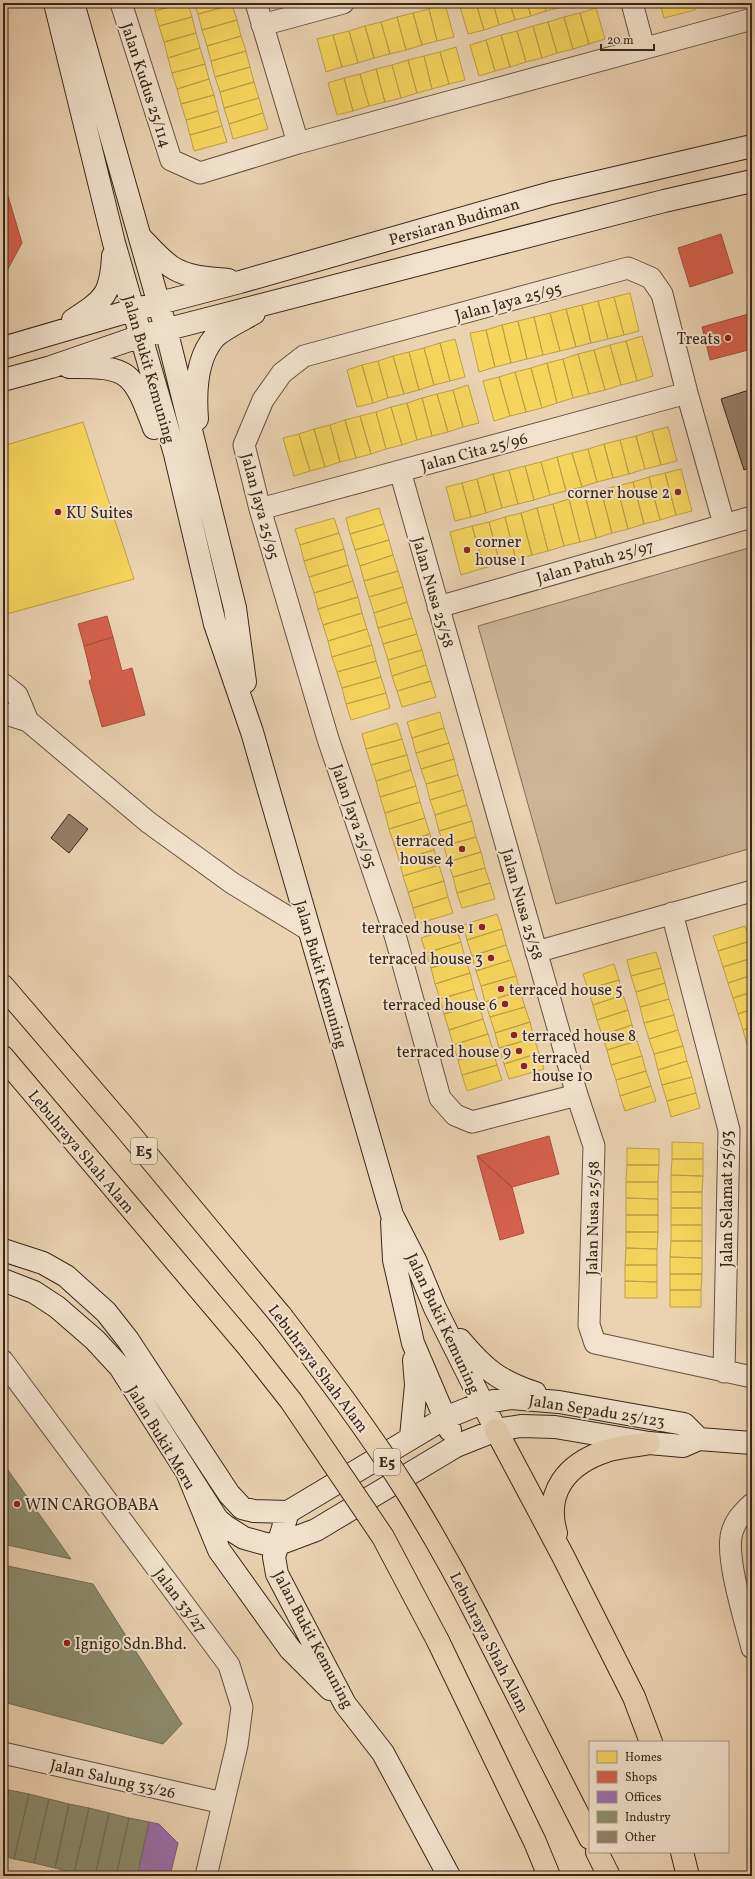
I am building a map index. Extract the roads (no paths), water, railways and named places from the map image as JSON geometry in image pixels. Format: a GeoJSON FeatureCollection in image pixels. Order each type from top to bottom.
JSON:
{"type":"FeatureCollection","features":[{"type":"Feature","properties":{"kind":"highway","name":"Lebuhraya Shah Alam"},"geometry":{"type":"LineString","coordinates":[[3,986],[124,1127],[282,1317],[329,1379],[408,1494],[447,1558],[478,1616],[589,1836]]}},
{"type":"Feature","properties":{"kind":"highway","name":"Lebuhraya Shah Alam"},"geometry":{"type":"LineString","coordinates":[[3,1057],[250,1349],[291,1401],[383,1537],[438,1641],[535,1842],[549,1876]]}},
{"type":"Feature","properties":{"kind":"highway"},"geometry":{"type":"LineString","coordinates":[[496,1430],[563,1556],[634,1697],[651,1741]]}},
{"type":"Feature","properties":{"kind":"highway"},"geometry":{"type":"LineString","coordinates":[[563,1556],[552,1520],[554,1498],[563,1478],[579,1463],[606,1451],[649,1443]]}},
{"type":"Feature","properties":{"kind":"highway"},"geometry":{"type":"LineString","coordinates":[[598,1853],[609,1876]]}},
{"type":"Feature","properties":{"kind":"highway"},"geometry":{"type":"LineString","coordinates":[[682,1853],[688,1876]]}},
{"type":"Feature","properties":{"kind":"main road","name":"Jalan Bukit Kemuning"},"geometry":{"type":"LineString","coordinates":[[55,3],[114,243],[132,310],[175,454],[215,624],[252,732],[392,1215],[416,1262],[435,1308],[496,1430]]}},
{"type":"Feature","properties":{"kind":"main road","name":"Jalan Bukit Kemuning"},"geometry":{"type":"LineString","coordinates":[[73,3],[166,329],[235,608],[252,732]]}},
{"type":"Feature","properties":{"kind":"main road","name":"Persiaran Budiman"},"geometry":{"type":"LineString","coordinates":[[38,338],[132,310],[240,282],[551,194],[692,162],[752,146]]}},
{"type":"Feature","properties":{"kind":"main road","name":"Persiaran Budiman"},"geometry":{"type":"LineString","coordinates":[[51,367],[166,329],[569,225],[752,181]]}},
{"type":"Feature","properties":{"kind":"main road"},"geometry":{"type":"LineString","coordinates":[[551,194],[542,202],[541,208],[544,218],[546,221],[569,225]]}},
{"type":"Feature","properties":{"kind":"main road"},"geometry":{"type":"LineString","coordinates":[[140,236],[164,261],[176,269],[202,277],[240,282]]}},
{"type":"Feature","properties":{"kind":"main road"},"geometry":{"type":"LineString","coordinates":[[3,348],[38,338],[70,322],[96,305],[109,288],[112,279],[114,243]]}},
{"type":"Feature","properties":{"kind":"main road"},"geometry":{"type":"LineString","coordinates":[[201,471],[196,408],[198,380],[203,359],[214,338],[270,302]]}},
{"type":"Feature","properties":{"kind":"main road"},"geometry":{"type":"LineString","coordinates":[[3,380],[51,367],[99,367],[120,372],[132,380],[142,396],[155,430],[175,454]]}},
{"type":"Feature","properties":{"kind":"main road","name":"Jalan Bukit Kemuning"},"geometry":{"type":"LineString","coordinates":[[392,1215],[394,1260],[413,1342],[456,1446]]}},
{"type":"Feature","properties":{"kind":"main road","name":"Jalan Bukit Meru"},"geometry":{"type":"LineString","coordinates":[[3,1250],[44,1263],[66,1276],[106,1312],[128,1340],[229,1494],[242,1508],[254,1512],[288,1512]]}},
{"type":"Feature","properties":{"kind":"main road","name":"Jalan Bukit Meru"},"geometry":{"type":"LineString","coordinates":[[3,1280],[34,1292],[57,1307],[95,1340],[120,1367],[187,1472],[219,1550],[290,1649],[345,1704]]}},
{"type":"Feature","properties":{"kind":"main road"},"geometry":{"type":"LineString","coordinates":[[435,1308],[476,1359],[490,1372],[511,1385],[559,1402]]}},
{"type":"Feature","properties":{"kind":"main road"},"geometry":{"type":"LineString","coordinates":[[411,1437],[416,1385],[413,1342]]}},
{"type":"Feature","properties":{"kind":"main road","name":"Jalan Sepadu 25/123"},"geometry":{"type":"LineString","coordinates":[[445,1418],[482,1403],[511,1398],[559,1402],[684,1424],[699,1439]]}},
{"type":"Feature","properties":{"kind":"main road"},"geometry":{"type":"LineString","coordinates":[[288,1512],[445,1418]]}},
{"type":"Feature","properties":{"kind":"main road","name":"Jalan Sepadu 25/123"},"geometry":{"type":"LineString","coordinates":[[276,1544],[316,1530],[456,1446],[496,1430],[521,1426],[555,1427],[649,1443],[683,1446],[699,1439],[752,1443]]}},
{"type":"Feature","properties":{"kind":"main road"},"geometry":{"type":"LineString","coordinates":[[187,1472],[217,1519],[225,1526],[244,1538],[255,1542],[276,1544]]}},
{"type":"Feature","properties":{"kind":"main road","name":"Jalan Bukit Kemuning"},"geometry":{"type":"LineString","coordinates":[[288,1512],[276,1544],[274,1557],[277,1574],[345,1704],[383,1753],[449,1876]]}},
{"type":"Feature","properties":{"kind":"street","name":"Jalan Kudus 25/114"},"geometry":{"type":"LineString","coordinates":[[121,3],[171,160],[200,173],[298,143]]}},
{"type":"Feature","properties":{"kind":"street"},"geometry":{"type":"LineString","coordinates":[[256,3],[298,143],[752,19]]}},
{"type":"Feature","properties":{"kind":"street"},"geometry":{"type":"LineString","coordinates":[[262,25],[343,3]]}},
{"type":"Feature","properties":{"kind":"street"},"geometry":{"type":"LineString","coordinates":[[632,3],[644,48]]}},
{"type":"Feature","properties":{"kind":"street","name":"Jalan Jaya 25/95"},"geometry":{"type":"LineString","coordinates":[[577,1095],[472,1122],[455,1115],[440,1098],[395,935],[328,739],[260,509],[244,445],[263,400],[282,373],[304,356],[628,268],[651,278],[662,294],[687,393],[724,524]]}},
{"type":"Feature","properties":{"kind":"street","name":"Jalan Cita 25/96"},"geometry":{"type":"LineString","coordinates":[[260,509],[687,393]]}},
{"type":"Feature","properties":{"kind":"street","name":"Jalan Nusa 25/58"},"geometry":{"type":"LineString","coordinates":[[400,471],[577,1095],[594,1146],[589,1325],[595,1343],[724,1372]]}},
{"type":"Feature","properties":{"kind":"street","name":"Jalan Patuh 25/97"},"geometry":{"type":"LineString","coordinates":[[438,606],[752,517]]}},
{"type":"Feature","properties":{"kind":"street"},"geometry":{"type":"LineString","coordinates":[[3,684],[17,695],[28,720],[148,822],[232,883],[309,930]]}},
{"type":"Feature","properties":{"kind":"street"},"geometry":{"type":"LineString","coordinates":[[3,714],[28,720]]}},
{"type":"Feature","properties":{"kind":"street"},"geometry":{"type":"LineString","coordinates":[[536,952],[752,891]]}},
{"type":"Feature","properties":{"kind":"street","name":"Jalan Selamat 25/93"},"geometry":{"type":"LineString","coordinates":[[672,913],[729,1130],[724,1372]]}},
{"type":"Feature","properties":{"kind":"street","name":"Jalan 33/27"},"geometry":{"type":"LineString","coordinates":[[3,1361],[229,1665],[242,1707],[237,1745],[206,1876]]}},
{"type":"Feature","properties":{"kind":"street"},"geometry":{"type":"LineString","coordinates":[[724,1372],[752,1377]]}},
{"type":"Feature","properties":{"kind":"street"},"geometry":{"type":"LineString","coordinates":[[752,1504],[739,1516],[731,1536],[731,1561],[752,1648]]}},
{"type":"Feature","properties":{"kind":"street","name":"Jalan Salung 33/26"},"geometry":{"type":"LineString","coordinates":[[3,1753],[223,1803]]}},
{"type":"Feature","properties":{"kind":"place","name":"Treats"},"geometry":{"type":"Point","coordinates":[728,338]}},
{"type":"Feature","properties":{"kind":"place","name":"corner house 2"},"geometry":{"type":"Point","coordinates":[678,492]}},
{"type":"Feature","properties":{"kind":"place","name":"KU Suites"},"geometry":{"type":"Point","coordinates":[58,512]}},
{"type":"Feature","properties":{"kind":"place","name":"corner house 1"},"geometry":{"type":"Point","coordinates":[467,550]}},
{"type":"Feature","properties":{"kind":"place","name":"terraced house 4"},"geometry":{"type":"Point","coordinates":[462,849]}},
{"type":"Feature","properties":{"kind":"place","name":"terraced house 1"},"geometry":{"type":"Point","coordinates":[482,927]}},
{"type":"Feature","properties":{"kind":"place","name":"terraced house 3"},"geometry":{"type":"Point","coordinates":[491,958]}},
{"type":"Feature","properties":{"kind":"place","name":"terraced house 5"},"geometry":{"type":"Point","coordinates":[501,989]}},
{"type":"Feature","properties":{"kind":"place","name":"terraced house 6"},"geometry":{"type":"Point","coordinates":[505,1004]}},
{"type":"Feature","properties":{"kind":"place","name":"terraced house 8"},"geometry":{"type":"Point","coordinates":[514,1035]}},
{"type":"Feature","properties":{"kind":"place","name":"terraced house 9"},"geometry":{"type":"Point","coordinates":[519,1051]}},
{"type":"Feature","properties":{"kind":"place","name":"terraced house 10"},"geometry":{"type":"Point","coordinates":[524,1066]}},
{"type":"Feature","properties":{"kind":"place","name":"WIN CARGOBABA"},"geometry":{"type":"Point","coordinates":[17,1504]}},
{"type":"Feature","properties":{"kind":"place","name":"Ignigo Sdn.Bhd."},"geometry":{"type":"Point","coordinates":[67,1643]}}]}
